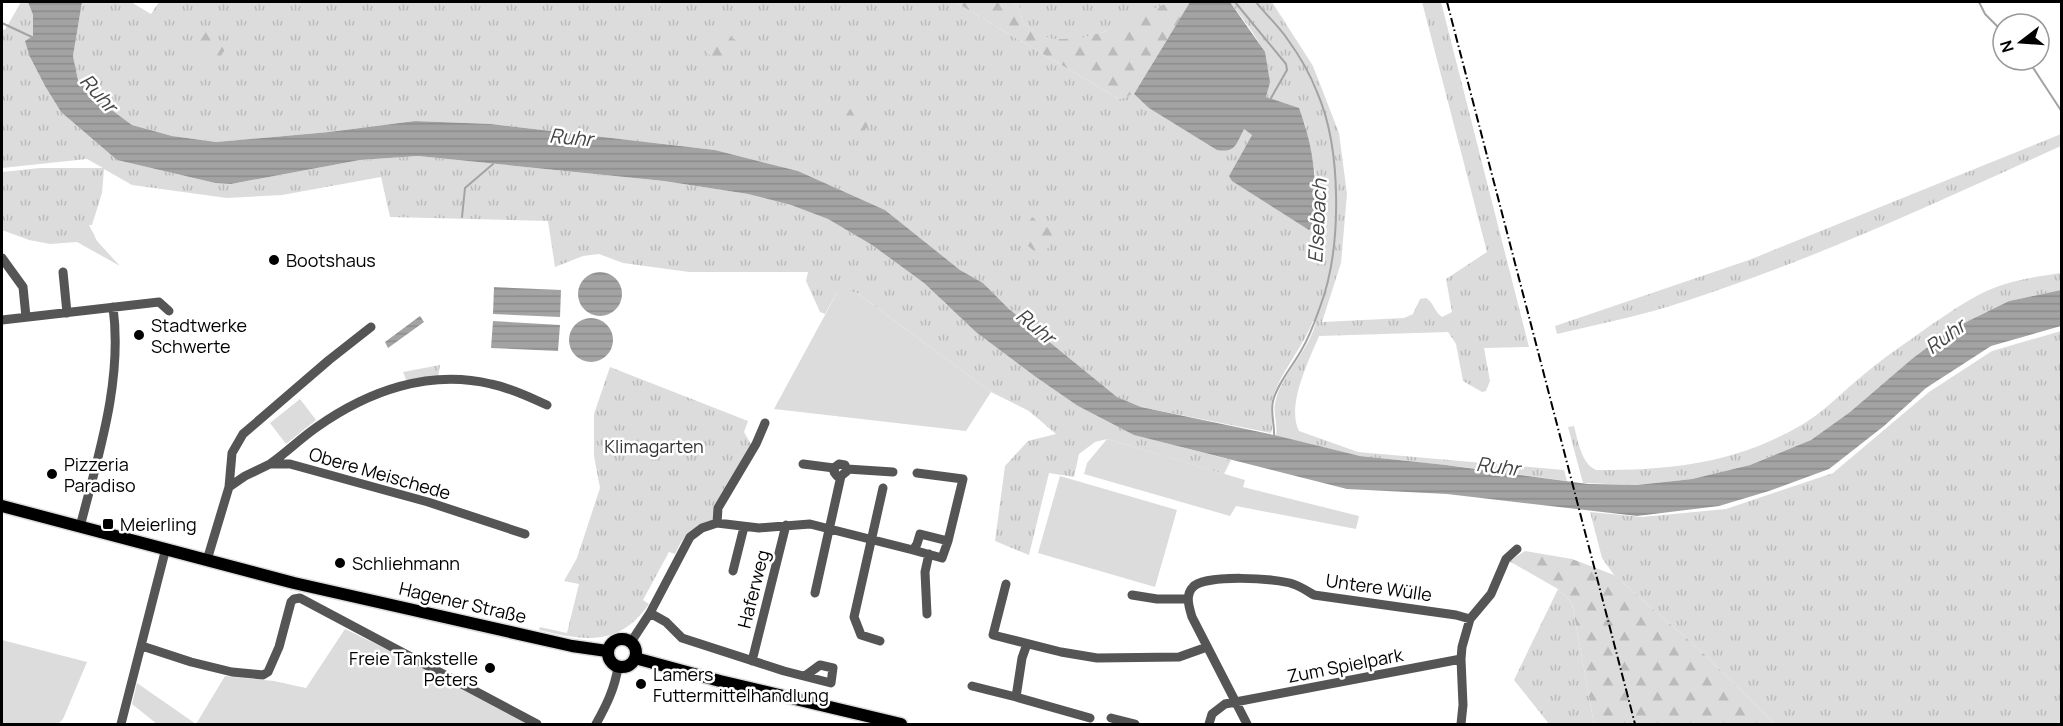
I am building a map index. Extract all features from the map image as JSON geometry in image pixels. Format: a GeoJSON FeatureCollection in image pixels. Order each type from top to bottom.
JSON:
{"type":"FeatureCollection","features":[{"type":"Feature","properties":{"kind":"main road","name":"Hagener Straße"},"geometry":{"type":"LineString","coordinates":[[2,506],[306,586],[572,646],[607,651],[609,645],[619,639],[631,642]]}},
{"type":"Feature","properties":{"kind":"main road"},"geometry":{"type":"LineString","coordinates":[[607,651],[609,659],[618,667],[626,667],[635,658],[635,649],[631,642]]}},
{"type":"Feature","properties":{"kind":"main road"},"geometry":{"type":"LineString","coordinates":[[635,658],[720,681],[901,724]]}},
{"type":"Feature","properties":{"kind":"street"},"geometry":{"type":"LineString","coordinates":[[2,258],[23,287],[26,317]]}},
{"type":"Feature","properties":{"kind":"street"},"geometry":{"type":"LineString","coordinates":[[63,272],[67,313]]}},
{"type":"Feature","properties":{"kind":"street"},"geometry":{"type":"LineString","coordinates":[[2,320],[113,310],[159,302],[169,311]]}},
{"type":"Feature","properties":{"kind":"street"},"geometry":{"type":"LineString","coordinates":[[81,527],[105,427],[113,379],[115,357],[113,310]]}},
{"type":"Feature","properties":{"kind":"street"},"geometry":{"type":"LineString","coordinates":[[207,560],[229,487],[232,453],[243,434],[371,327]]}},
{"type":"Feature","properties":{"kind":"street"},"geometry":{"type":"LineString","coordinates":[[229,487],[270,464],[316,428],[345,409],[382,391],[440,378],[466,380],[518,392],[547,405]]}},
{"type":"Feature","properties":{"kind":"street"},"geometry":{"type":"LineString","coordinates":[[717,523],[717,508],[740,468],[751,454],[765,423]]}},
{"type":"Feature","properties":{"kind":"street"},"geometry":{"type":"LineString","coordinates":[[803,465],[834,468],[841,463],[844,472],[815,593]]}},
{"type":"Feature","properties":{"kind":"street","name":"Obere Meischede"},"geometry":{"type":"LineString","coordinates":[[270,464],[290,464],[364,484],[525,534]]}},
{"type":"Feature","properties":{"kind":"street"},"geometry":{"type":"LineString","coordinates":[[844,472],[893,472]]}},
{"type":"Feature","properties":{"kind":"street"},"geometry":{"type":"LineString","coordinates":[[631,642],[650,613],[690,537],[702,528],[717,523],[759,528],[810,524],[942,558],[963,479],[917,473]]}},
{"type":"Feature","properties":{"kind":"street"},"geometry":{"type":"LineString","coordinates":[[880,641],[861,635],[854,617],[883,488]]}},
{"type":"Feature","properties":{"kind":"street","name":"Haferweg"},"geometry":{"type":"LineString","coordinates":[[752,661],[786,525]]}},
{"type":"Feature","properties":{"kind":"street"},"geometry":{"type":"LineString","coordinates":[[733,571],[744,527]]}},
{"type":"Feature","properties":{"kind":"street"},"geometry":{"type":"LineString","coordinates":[[913,550],[920,534],[948,541]]}},
{"type":"Feature","properties":{"kind":"street"},"geometry":{"type":"LineString","coordinates":[[121,724],[166,548]]}},
{"type":"Feature","properties":{"kind":"street"},"geometry":{"type":"LineString","coordinates":[[1465,723],[1461,659],[1470,619],[1491,594],[1506,559],[1517,549]]}},
{"type":"Feature","properties":{"kind":"street"},"geometry":{"type":"LineString","coordinates":[[927,614],[925,572],[929,554]]}},
{"type":"Feature","properties":{"kind":"street","name":"Untere Wülle"},"geometry":{"type":"LineString","coordinates":[[1188,599],[1192,588],[1204,580],[1223,578],[1278,581],[1293,584],[1314,595],[1456,615],[1470,619]]}},
{"type":"Feature","properties":{"kind":"street"},"geometry":{"type":"LineString","coordinates":[[1006,584],[993,635],[1061,652],[1097,658],[1179,657],[1207,647]]}},
{"type":"Feature","properties":{"kind":"street"},"geometry":{"type":"LineString","coordinates":[[1132,596],[1188,599],[1192,617],[1247,724]]}},
{"type":"Feature","properties":{"kind":"street"},"geometry":{"type":"LineString","coordinates":[[142,646],[232,672],[263,675],[268,672],[279,647],[291,602],[300,598],[537,724]]}},
{"type":"Feature","properties":{"kind":"street"},"geometry":{"type":"LineString","coordinates":[[650,613],[666,622],[682,638],[805,676]]}},
{"type":"Feature","properties":{"kind":"street"},"geometry":{"type":"LineString","coordinates":[[1016,697],[1026,644]]}},
{"type":"Feature","properties":{"kind":"street","name":"Zum Spielpark"},"geometry":{"type":"LineString","coordinates":[[1236,703],[1461,659]]}},
{"type":"Feature","properties":{"kind":"street"},"geometry":{"type":"LineString","coordinates":[[596,724],[608,702],[618,667]]}},
{"type":"Feature","properties":{"kind":"street"},"geometry":{"type":"LineString","coordinates":[[972,686],[1090,718]]}},
{"type":"Feature","properties":{"kind":"street"},"geometry":{"type":"LineString","coordinates":[[1209,724],[1212,714],[1218,708],[1236,703]]}},
{"type":"Feature","properties":{"kind":"street"},"geometry":{"type":"LineString","coordinates":[[1111,718],[1135,724]]}},
{"type":"Feature","properties":{"kind":"green space"},"geometry":{"type":"Polygon","coordinates":[[[21,2],[28,2],[33,15],[30,57],[45,86],[61,112],[117,160],[215,183],[231,184],[360,160],[418,156],[664,181],[748,194],[791,205],[828,219],[872,245],[924,283],[947,305],[1078,406],[1135,435],[1231,460],[1224,474],[1107,439],[1095,442],[1079,454],[1074,477],[1049,473],[1029,555],[995,541],[1005,466],[1028,441],[1056,434],[1029,411],[991,392],[857,293],[838,291],[825,314],[820,312],[806,281],[808,272],[689,272],[623,263],[599,254],[583,256],[555,267],[548,221],[390,217],[381,177],[282,195],[227,198],[132,185],[104,169],[102,193],[92,225],[89,225],[97,241],[120,266],[77,242],[50,244],[29,240],[2,230],[2,172],[40,168],[103,168],[87,159],[2,168],[2,29],[5,30],[21,2]]]}},
{"type":"Feature","properties":{"kind":"green space"},"geometry":{"type":"Polygon","coordinates":[[[82,2],[131,2],[151,14],[159,2],[955,2],[1119,99],[1134,94],[1150,108],[1244,129],[1252,135],[1229,176],[1315,223],[1316,178],[1305,124],[1298,108],[1266,97],[1269,83],[1265,57],[1254,35],[1230,2],[1272,2],[1313,66],[1339,133],[1347,194],[1341,263],[1322,322],[1404,318],[1413,314],[1420,299],[1426,298],[1442,317],[1452,312],[1446,279],[1487,252],[1422,2],[1441,2],[1529,347],[1484,348],[1490,381],[1486,391],[1482,392],[1463,381],[1456,344],[1448,332],[1319,336],[1300,383],[1295,409],[1296,421],[1299,431],[1358,452],[1564,470],[1567,481],[1360,456],[1276,436],[1276,399],[1313,332],[1316,321],[1313,321],[1275,391],[1271,405],[1271,433],[1141,407],[1117,397],[1009,309],[983,283],[960,270],[885,210],[798,171],[715,150],[491,124],[415,121],[329,132],[216,142],[172,136],[132,125],[90,94],[78,80],[73,56],[82,2]]]}},
{"type":"Feature","properties":{"kind":"green space"},"geometry":{"type":"Polygon","coordinates":[[[955,2],[1012,2],[1019,6],[1023,24],[1051,39],[1077,39],[1104,32],[1169,2],[1190,2],[1134,94],[1119,99],[955,2]]]}},
{"type":"Feature","properties":{"kind":"green space"},"geometry":{"type":"Polygon","coordinates":[[[1012,2],[1169,2],[1112,29],[1081,39],[1066,40],[1048,38],[1023,24],[1019,6],[1012,2]]]}},
{"type":"Feature","properties":{"kind":"green space"},"geometry":{"type":"Polygon","coordinates":[[[721,30],[741,44],[726,67],[707,53],[721,30]]]}},
{"type":"Feature","properties":{"kind":"green space"},"geometry":{"type":"Polygon","coordinates":[[[206,32],[226,48],[215,65],[193,51],[206,32]]]}},
{"type":"Feature","properties":{"kind":"green space"},"geometry":{"type":"Polygon","coordinates":[[[853,104],[873,118],[858,141],[839,127],[853,104]]]}},
{"type":"Feature","properties":{"kind":"green space"},"geometry":{"type":"Polygon","coordinates":[[[2061,134],[2061,146],[1922,209],[1782,267],[1670,306],[1557,334],[1555,326],[1749,260],[2061,134]]]}},
{"type":"Feature","properties":{"kind":"green space"},"geometry":{"type":"Polygon","coordinates":[[[1032,217],[1057,234],[1042,257],[1019,239],[1032,217]]]}},
{"type":"Feature","properties":{"kind":"green space"},"geometry":{"type":"Polygon","coordinates":[[[2061,273],[2061,290],[2009,301],[1952,329],[1913,358],[1850,412],[1811,440],[1750,465],[1692,479],[1637,485],[1583,483],[1568,427],[1574,426],[1584,457],[1596,470],[1675,466],[1725,457],[1773,439],[1807,422],[1886,357],[1971,299],[2007,284],[2061,273]]]}},
{"type":"Feature","properties":{"kind":"green space"},"geometry":{"type":"Polygon","coordinates":[[[838,291],[857,293],[991,392],[966,431],[774,409],[838,291]]]}},
{"type":"Feature","properties":{"kind":"green space"},"geometry":{"type":"Polygon","coordinates":[[[2061,331],[2061,724],[1775,724],[1701,651],[1614,575],[1602,558],[1590,512],[1642,517],[1726,509],[1833,473],[1929,392],[1992,351],[2061,331]]]}},
{"type":"Feature","properties":{"kind":"green space"},"geometry":{"type":"Polygon","coordinates":[[[440,365],[438,377],[407,382],[403,372],[440,365]]]}},
{"type":"Feature","properties":{"kind":"green space","name":"Klimagarten"},"geometry":{"type":"Polygon","coordinates":[[[610,367],[748,421],[744,432],[752,446],[713,521],[690,532],[682,540],[675,554],[669,552],[643,600],[649,604],[638,618],[626,628],[613,634],[586,638],[571,637],[539,630],[540,627],[567,633],[579,584],[564,581],[577,558],[600,488],[594,456],[594,414],[610,367]]]}},
{"type":"Feature","properties":{"kind":"green space"},"geometry":{"type":"Polygon","coordinates":[[[300,399],[316,420],[286,444],[270,423],[300,399]]]}},
{"type":"Feature","properties":{"kind":"green space"},"geometry":{"type":"Polygon","coordinates":[[[1107,439],[1245,480],[1243,487],[1359,516],[1356,529],[1236,506],[1230,516],[1084,474],[1087,463],[1107,439]]]}},
{"type":"Feature","properties":{"kind":"green space"},"geometry":{"type":"Polygon","coordinates":[[[1060,476],[1177,510],[1155,587],[1038,553],[1060,476]]]}},
{"type":"Feature","properties":{"kind":"green space"},"geometry":{"type":"Polygon","coordinates":[[[1525,551],[1572,559],[1614,575],[1701,651],[1775,724],[1594,724],[1572,603],[1558,589],[1509,561],[1525,551]]]}},
{"type":"Feature","properties":{"kind":"green space"},"geometry":{"type":"Polygon","coordinates":[[[1558,589],[1572,603],[1594,724],[1549,724],[1514,680],[1558,589]]]}},
{"type":"Feature","properties":{"kind":"green space"},"geometry":{"type":"Polygon","coordinates":[[[345,629],[463,686],[531,724],[196,724],[225,676],[274,681],[306,688],[345,629]]]}},
{"type":"Feature","properties":{"kind":"green space"},"geometry":{"type":"Polygon","coordinates":[[[2,640],[87,662],[63,719],[58,724],[2,724],[2,640]]]}},
{"type":"Feature","properties":{"kind":"green space"},"geometry":{"type":"Polygon","coordinates":[[[137,683],[196,724],[157,724],[132,704],[137,683]]]}},
{"type":"Feature","properties":{"kind":"water","name":"Ruhr"},"geometry":{"type":"Polygon","coordinates":[[[28,2],[82,2],[73,56],[78,80],[90,94],[132,125],[172,136],[216,142],[329,132],[415,121],[491,124],[715,150],[798,171],[885,210],[960,270],[983,283],[1009,309],[1117,397],[1141,407],[1360,456],[1588,484],[1637,485],[1692,479],[1750,465],[1811,440],[1850,412],[1913,358],[1952,329],[2009,301],[2061,290],[2061,326],[1991,346],[1926,388],[1884,426],[1829,469],[1719,506],[1637,516],[1447,494],[1347,489],[1134,435],[1078,406],[1036,377],[976,332],[924,283],[872,245],[828,219],[791,205],[748,194],[664,181],[418,156],[360,160],[231,184],[215,183],[117,160],[61,112],[45,86],[30,57],[25,41],[33,36],[33,15],[28,2]]]}},
{"type":"Feature","properties":{"kind":"water"},"geometry":{"type":"Polygon","coordinates":[[[1190,2],[1230,2],[1265,52],[1270,82],[1266,97],[1299,108],[1308,137],[1315,179],[1315,224],[1309,230],[1232,181],[1229,176],[1252,135],[1244,129],[1232,149],[1217,150],[1149,108],[1134,94],[1190,2]]]}},
{"type":"Feature","properties":{"kind":"water"},"geometry":{"type":"Polygon","coordinates":[[[600,272],[616,278],[622,294],[616,310],[600,316],[584,310],[578,294],[584,278],[600,272]]]}},
{"type":"Feature","properties":{"kind":"water"},"geometry":{"type":"Polygon","coordinates":[[[494,287],[561,290],[560,317],[493,314],[494,287]]]}},
{"type":"Feature","properties":{"kind":"water"},"geometry":{"type":"Polygon","coordinates":[[[420,316],[424,322],[388,348],[385,342],[420,316]]]}},
{"type":"Feature","properties":{"kind":"water"},"geometry":{"type":"Polygon","coordinates":[[[591,318],[607,324],[613,340],[607,356],[591,362],[575,356],[569,340],[575,324],[591,318]]]}},
{"type":"Feature","properties":{"kind":"water"},"geometry":{"type":"Polygon","coordinates":[[[493,321],[560,325],[558,351],[491,348],[493,321]]]}},
{"type":"Feature","properties":{"kind":"waterway"},"geometry":{"type":"LineString","coordinates":[[1235,2],[1286,64],[1287,70],[1271,98]]}},
{"type":"Feature","properties":{"kind":"waterway","name":"Elsebach"},"geometry":{"type":"LineString","coordinates":[[1256,2],[1281,30],[1308,72],[1325,115],[1335,170],[1335,229],[1327,283],[1307,339],[1275,394],[1272,410],[1274,437]]}},
{"type":"Feature","properties":{"kind":"waterway"},"geometry":{"type":"LineString","coordinates":[[1979,2],[1991,20]]}},
{"type":"Feature","properties":{"kind":"waterway"},"geometry":{"type":"LineString","coordinates":[[2,23],[34,38]]}},
{"type":"Feature","properties":{"kind":"waterway"},"geometry":{"type":"LineString","coordinates":[[2036,72],[2062,112]]}},
{"type":"Feature","properties":{"kind":"waterway"},"geometry":{"type":"LineString","coordinates":[[462,217],[465,188],[493,164]]}},
{"type":"Feature","properties":{"kind":"railway"},"geometry":{"type":"LineString","coordinates":[[1447,2],[1635,724]]}},
{"type":"Feature","properties":{"kind":"place","name":"Bootshaus"},"geometry":{"type":"Point","coordinates":[274,260]}},
{"type":"Feature","properties":{"kind":"place","name":"Stadtwerke Schwerte"},"geometry":{"type":"Point","coordinates":[139,335]}},
{"type":"Feature","properties":{"kind":"place","name":"Pizzeria Paradiso"},"geometry":{"type":"Point","coordinates":[52,474]}},
{"type":"Feature","properties":{"kind":"place","name":"Meierling"},"geometry":{"type":"Point","coordinates":[108,524]}},
{"type":"Feature","properties":{"kind":"place","name":"Schliehmann"},"geometry":{"type":"Point","coordinates":[340,563]}},
{"type":"Feature","properties":{"kind":"place","name":"Freie Tankstelle Peters"},"geometry":{"type":"Point","coordinates":[490,668]}},
{"type":"Feature","properties":{"kind":"place","name":"Lamers Futtermittelhandlung"},"geometry":{"type":"Point","coordinates":[641,684]}}]}
